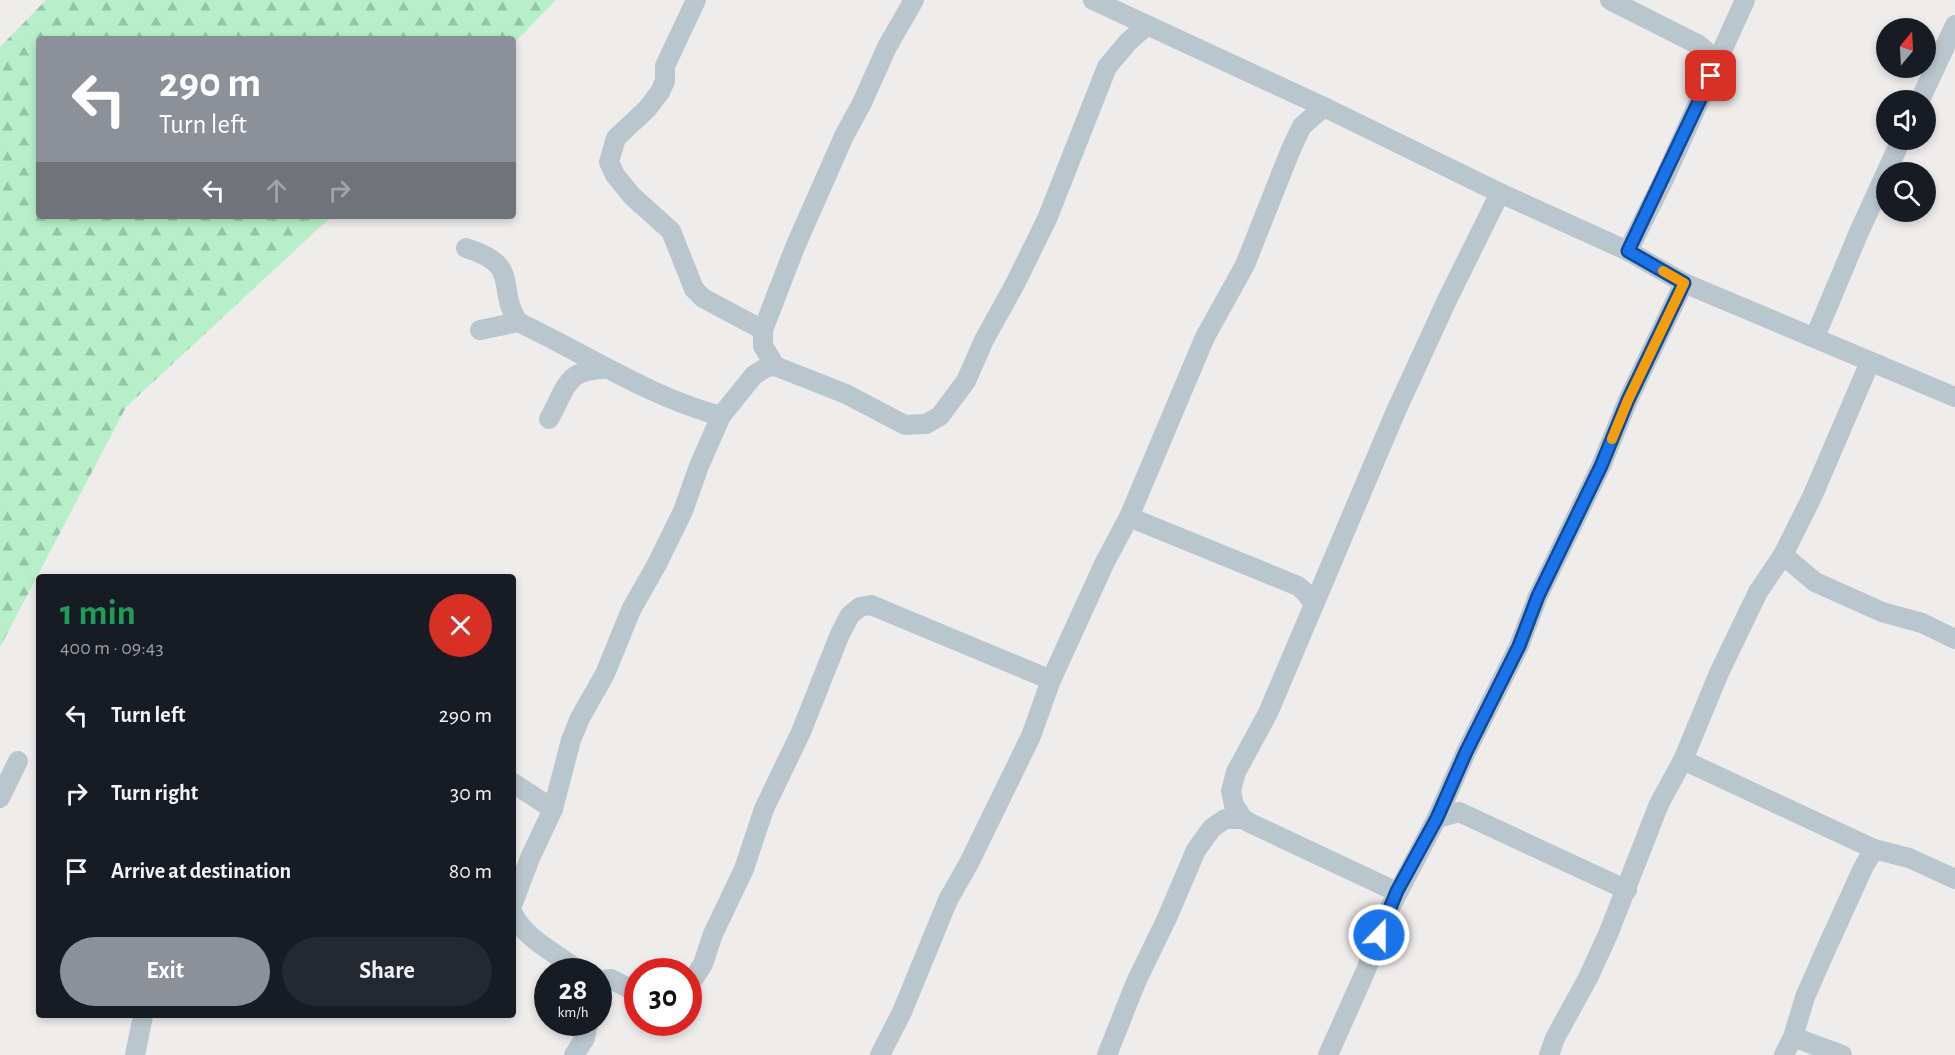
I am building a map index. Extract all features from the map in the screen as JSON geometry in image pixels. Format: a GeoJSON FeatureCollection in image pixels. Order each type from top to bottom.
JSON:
{"type":"FeatureCollection","features":[{"type":"Feature","properties":{"kind":"street"},"geometry":{"type":"LineString","coordinates":[[696,0],[665,66],[664,81],[660,92],[647,109],[626,126],[616,138],[609,162],[615,175],[632,196],[671,231],[694,289],[703,298],[763,330]]}},
{"type":"Feature","properties":{"kind":"street"},"geometry":{"type":"LineString","coordinates":[[775,366],[763,346],[763,330],[795,247],[844,136],[914,0]]}},
{"type":"Feature","properties":{"kind":"street"},"geometry":{"type":"LineString","coordinates":[[1093,0],[1324,107],[1500,193],[1628,251],[1684,283],[1955,397]]}},
{"type":"Feature","properties":{"kind":"street"},"geometry":{"type":"LineString","coordinates":[[1610,0],[1699,45],[1706,51],[1711,76]]}},
{"type":"Feature","properties":{"kind":"street"},"geometry":{"type":"LineString","coordinates":[[1628,251],[1745,0]]}},
{"type":"Feature","properties":{"kind":"street"},"geometry":{"type":"LineString","coordinates":[[1925,90],[1955,24]]}},
{"type":"Feature","properties":{"kind":"street"},"geometry":{"type":"LineString","coordinates":[[516,895],[553,809],[571,740],[580,718],[605,674],[631,610],[683,511],[699,466],[721,416],[754,375],[767,367],[775,366],[846,394],[905,425],[926,424],[940,416],[966,381],[984,340],[1047,219],[1107,67],[1128,42],[1146,26]]}},
{"type":"Feature","properties":{"kind":"street"},"geometry":{"type":"LineString","coordinates":[[880,1055],[902,1012],[948,900],[1001,801],[1031,736],[1051,680],[1129,517],[1205,337],[1245,265],[1302,126],[1324,107]]}},
{"type":"Feature","properties":{"kind":"street"},"geometry":{"type":"LineString","coordinates":[[1815,337],[1896,150]]}},
{"type":"Feature","properties":{"kind":"street"},"geometry":{"type":"LineString","coordinates":[[1243,819],[1234,805],[1231,791],[1236,772],[1268,713],[1396,411],[1500,193]]}},
{"type":"Feature","properties":{"kind":"street"},"geometry":{"type":"LineString","coordinates":[[466,248],[497,262],[505,276],[513,315],[518,322],[608,369],[691,408],[721,416]]}},
{"type":"Feature","properties":{"kind":"street"},"geometry":{"type":"LineString","coordinates":[[1328,1055],[1366,970],[1385,917],[1449,794],[1466,752],[1519,646],[1538,596],[1601,466],[1628,400],[1684,283]]}},
{"type":"Feature","properties":{"kind":"street"},"geometry":{"type":"LineString","coordinates":[[480,330],[518,322]]}},
{"type":"Feature","properties":{"kind":"street"},"geometry":{"type":"LineString","coordinates":[[1549,1055],[1555,1038],[1588,978],[1627,890],[1659,804],[1683,760],[1719,673],[1758,592],[1783,555],[1812,496],[1870,362]]}},
{"type":"Feature","properties":{"kind":"street"},"geometry":{"type":"LineString","coordinates":[[549,419],[573,376],[587,369],[608,369]]}},
{"type":"Feature","properties":{"kind":"street"},"geometry":{"type":"LineString","coordinates":[[1129,517],[1298,586],[1314,604]]}},
{"type":"Feature","properties":{"kind":"street"},"geometry":{"type":"LineString","coordinates":[[1783,555],[1815,582],[1882,612],[1922,623],[1955,639]]}},
{"type":"Feature","properties":{"kind":"street"},"geometry":{"type":"LineString","coordinates":[[702,966],[713,934],[744,869],[764,809],[801,732],[840,634],[850,615],[860,607],[871,605],[1051,680]]}},
{"type":"Feature","properties":{"kind":"street"},"geometry":{"type":"LineString","coordinates":[[1683,760],[1874,849],[1909,858],[1955,879]]}},
{"type":"Feature","properties":{"kind":"street"},"geometry":{"type":"LineString","coordinates":[[0,798],[18,761]]}},
{"type":"Feature","properties":{"kind":"street"},"geometry":{"type":"LineString","coordinates":[[516,785],[553,809]]}},
{"type":"Feature","properties":{"kind":"street"},"geometry":{"type":"LineString","coordinates":[[1449,794],[1459,812],[1627,890]]}},
{"type":"Feature","properties":{"kind":"street"},"geometry":{"type":"LineString","coordinates":[[1437,818],[1459,812]]}},
{"type":"Feature","properties":{"kind":"street"},"geometry":{"type":"LineString","coordinates":[[1107,1055],[1136,982],[1196,850],[1212,828],[1225,819],[1243,819],[1397,891]]}},
{"type":"Feature","properties":{"kind":"street"},"geometry":{"type":"LineString","coordinates":[[1784,1055],[1793,1037],[1805,997],[1863,868],[1874,849]]}},
{"type":"Feature","properties":{"kind":"street"},"geometry":{"type":"LineString","coordinates":[[516,920],[529,937],[545,949],[564,958]]}},
{"type":"Feature","properties":{"kind":"street"},"geometry":{"type":"LineString","coordinates":[[135,1055],[143,1018]]}},
{"type":"Feature","properties":{"kind":"street"},"geometry":{"type":"LineString","coordinates":[[574,1055],[585,1036]]}},
{"type":"Feature","properties":{"kind":"street"},"geometry":{"type":"LineString","coordinates":[[1793,1037],[1842,1055]]}},
{"type":"Feature","properties":{"kind":"green space"},"geometry":{"type":"Polygon","coordinates":[[[46,0],[556,0],[516,41],[516,36],[36,36],[36,219],[329,219],[126,407],[38,574],[36,574],[36,578],[0,647],[0,47],[46,0]]]}},
{"type":"Feature","properties":{"kind":"slow traffic"},"geometry":{"type":"LineString","coordinates":[[1612,439],[1628,400],[1684,283],[1663,271]]}},
{"type":"Feature","properties":{"kind":"route"},"geometry":{"type":"LineString","coordinates":[[1379,935],[1397,891],[1449,794],[1466,752],[1519,646],[1538,596],[1601,466],[1628,400],[1684,283],[1628,251],[1711,76]]}}]}
